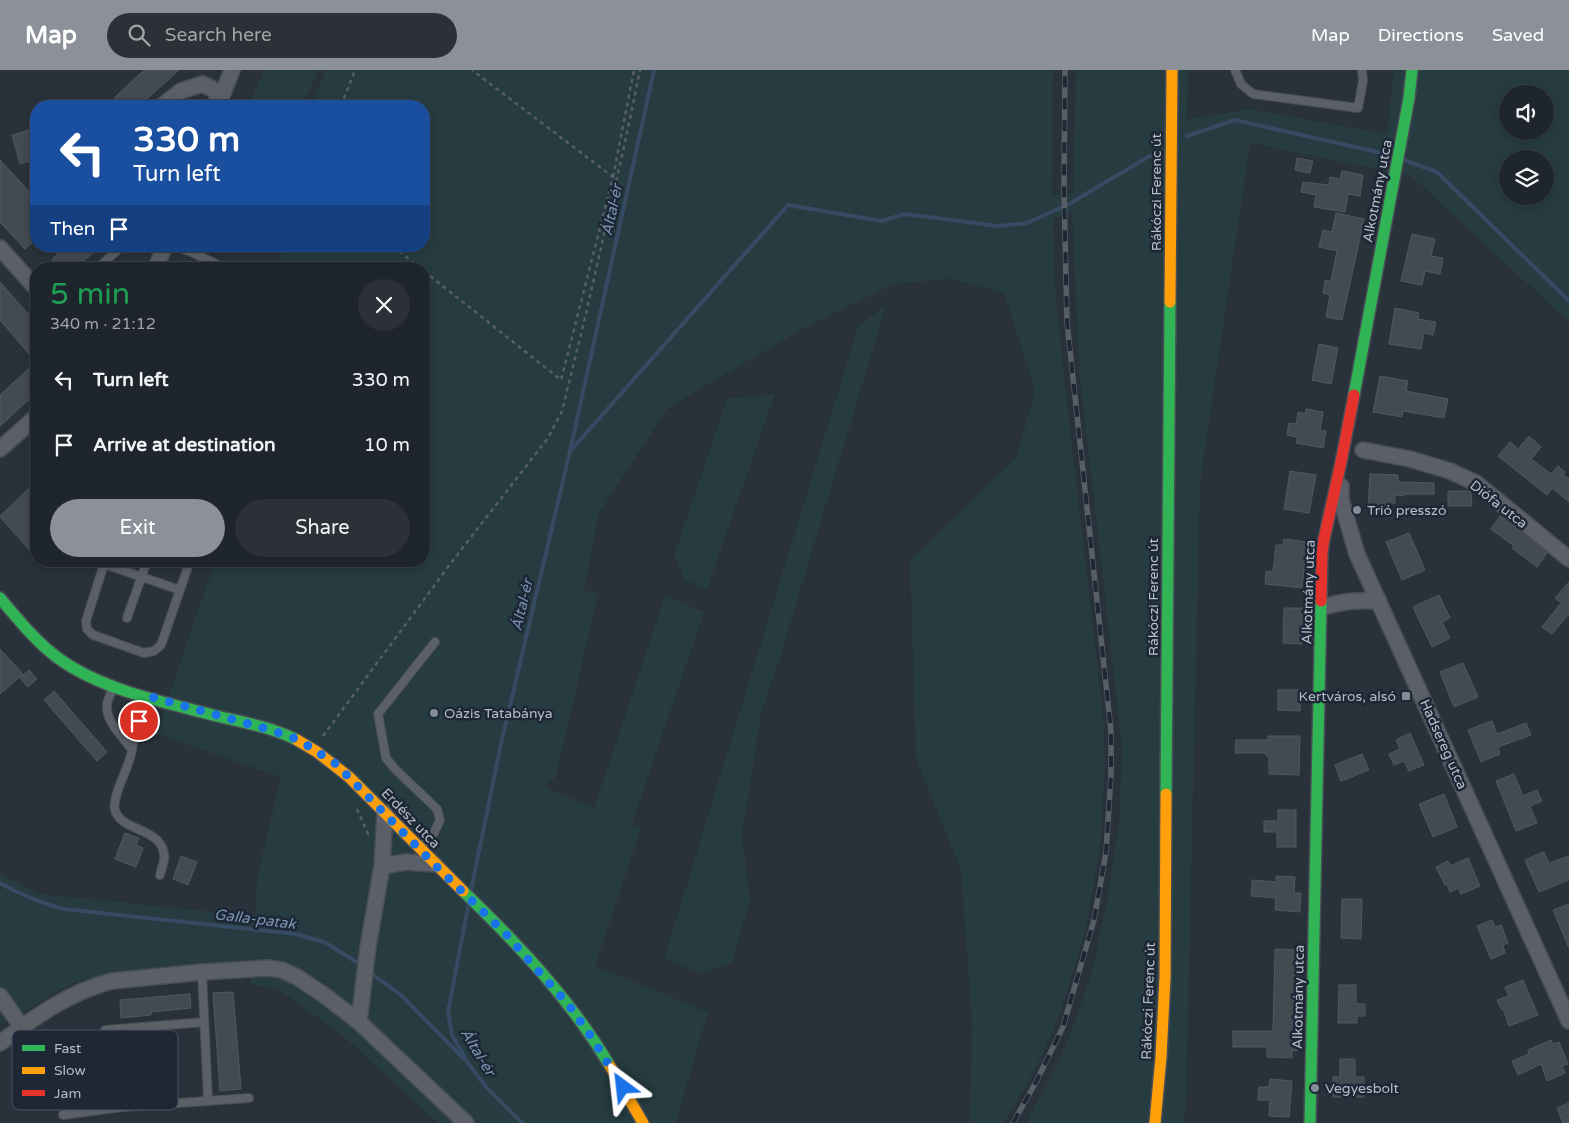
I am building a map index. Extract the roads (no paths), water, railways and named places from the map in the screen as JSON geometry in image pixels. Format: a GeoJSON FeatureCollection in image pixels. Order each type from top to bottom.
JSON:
{"type":"FeatureCollection","features":[{"type":"Feature","properties":{"kind":"street"},"geometry":{"type":"LineString","coordinates":[[220,100],[232,70]]}},
{"type":"Feature","properties":{"kind":"street","name":"Rákóczi Ferenc út"},"geometry":{"type":"LineString","coordinates":[[1155,1123],[1165,978],[1172,70]]}},
{"type":"Feature","properties":{"kind":"street","name":"Alkotmány utca"},"geometry":{"type":"LineString","coordinates":[[1311,1120],[1321,567],[1324,539],[1342,462],[1409,98],[1412,70]]}},
{"type":"Feature","properties":{"kind":"street"},"geometry":{"type":"LineString","coordinates":[[170,100],[181,91],[202,84],[215,90],[217,100]]}},
{"type":"Feature","properties":{"kind":"street"},"geometry":{"type":"LineString","coordinates":[[0,248],[30,281]]}},
{"type":"Feature","properties":{"kind":"street"},"geometry":{"type":"LineString","coordinates":[[0,449],[30,422]]}},
{"type":"Feature","properties":{"kind":"street","name":"Diófa utca"},"geometry":{"type":"LineString","coordinates":[[1363,450],[1410,459],[1450,471],[1476,483],[1569,559]]}},
{"type":"Feature","properties":{"kind":"street","name":"Hadsereg utca"},"geometry":{"type":"LineString","coordinates":[[1342,462],[1341,500],[1357,554],[1569,1021]]}},
{"type":"Feature","properties":{"kind":"street","name":"Erdész utca"},"geometry":{"type":"LineString","coordinates":[[0,598],[40,644],[81,673],[113,686],[271,730],[299,740],[336,764],[506,934],[568,1004],[610,1065],[643,1123]]}},
{"type":"Feature","properties":{"kind":"street"},"geometry":{"type":"LineString","coordinates":[[1321,608],[1340,602],[1359,600],[1379,601]]}},
{"type":"Feature","properties":{"kind":"street"},"geometry":{"type":"LineString","coordinates":[[359,1022],[368,947],[382,866],[385,813]]}},
{"type":"Feature","properties":{"kind":"street"},"geometry":{"type":"LineString","coordinates":[[382,866],[406,862],[434,864]]}},
{"type":"Feature","properties":{"kind":"street"},"geometry":{"type":"LineString","coordinates":[[18,1030],[53,1005],[70,996],[112,981],[202,972],[268,968],[282,970],[324,994],[359,1022],[466,1123]]}},
{"type":"Feature","properties":{"kind":"street"},"geometry":{"type":"LineString","coordinates":[[0,996],[22,1027]]}},
{"type":"Feature","properties":{"kind":"street"},"geometry":{"type":"LineString","coordinates":[[0,1043],[12,1034]]}},
{"type":"Feature","properties":{"kind":"lane"},"geometry":{"type":"LineString","coordinates":[[1235,70],[1241,84],[1253,94],[1358,108],[1362,70]]}},
{"type":"Feature","properties":{"kind":"lane"},"geometry":{"type":"LineString","coordinates":[[105,262],[115,252]]}},
{"type":"Feature","properties":{"kind":"lane"},"geometry":{"type":"LineString","coordinates":[[191,252],[212,262]]}},
{"type":"Feature","properties":{"kind":"lane"},"geometry":{"type":"LineString","coordinates":[[104,567],[86,621],[87,629],[93,635],[144,653],[154,651],[160,645],[188,567]]}},
{"type":"Feature","properties":{"kind":"lane"},"geometry":{"type":"LineString","coordinates":[[115,567],[180,590]]}},
{"type":"Feature","properties":{"kind":"lane"},"geometry":{"type":"LineString","coordinates":[[127,618],[145,567]]}},
{"type":"Feature","properties":{"kind":"lane"},"geometry":{"type":"LineString","coordinates":[[419,848],[434,833],[440,820],[437,809],[386,758],[378,714],[435,642]]}},
{"type":"Feature","properties":{"kind":"lane"},"geometry":{"type":"LineString","coordinates":[[113,686],[107,704],[108,716],[132,750]]}},
{"type":"Feature","properties":{"kind":"lane"},"geometry":{"type":"LineString","coordinates":[[148,696],[134,738],[131,759],[115,798],[115,810],[120,819],[151,835],[160,846],[164,859],[160,875]]}},
{"type":"Feature","properties":{"kind":"lane"},"geometry":{"type":"LineString","coordinates":[[202,972],[208,1100]]}},
{"type":"Feature","properties":{"kind":"lane"},"geometry":{"type":"LineString","coordinates":[[105,1030],[204,1022]]}},
{"type":"Feature","properties":{"kind":"lane"},"geometry":{"type":"LineString","coordinates":[[178,1102],[249,1098]]}},
{"type":"Feature","properties":{"kind":"lane"},"geometry":{"type":"LineString","coordinates":[[63,1115],[100,1110]]}},
{"type":"Feature","properties":{"kind":"waterway","name":"Által-ér"},"geometry":{"type":"LineString","coordinates":[[471,890],[501,744],[570,451],[654,70]]}},
{"type":"Feature","properties":{"kind":"waterway"},"geometry":{"type":"LineString","coordinates":[[1187,136],[1235,120],[1386,154]]}},
{"type":"Feature","properties":{"kind":"waterway"},"geometry":{"type":"LineString","coordinates":[[572,449],[788,205],[882,221],[905,214],[998,226],[1027,223],[1069,204],[1158,151]]}},
{"type":"Feature","properties":{"kind":"waterway"},"geometry":{"type":"LineString","coordinates":[[1404,160],[1437,172],[1569,301]]}},
{"type":"Feature","properties":{"kind":"waterway","name":"Galla-patak"},"geometry":{"type":"LineString","coordinates":[[0,883],[31,898],[64,909],[296,934],[324,942],[363,966]]}},
{"type":"Feature","properties":{"kind":"waterway","name":"Által-ér"},"geometry":{"type":"LineString","coordinates":[[468,907],[448,1012],[452,1035],[468,1063],[486,1087],[522,1123]]}},
{"type":"Feature","properties":{"kind":"waterway","name":"Galla-patak"},"geometry":{"type":"LineString","coordinates":[[368,971],[401,995],[464,1059]]}},
{"type":"Feature","properties":{"kind":"railway"},"geometry":{"type":"LineString","coordinates":[[1013,1123],[1063,1027],[1094,920],[1106,852],[1111,776],[1111,731],[1067,322],[1064,190],[1065,70]]}},
{"type":"Feature","properties":{"kind":"place","name":"Trió presszó"},"geometry":{"type":"Point","coordinates":[1357,510]}},
{"type":"Feature","properties":{"kind":"place","name":"Kertváros, alsó"},"geometry":{"type":"Point","coordinates":[1406,696]}},
{"type":"Feature","properties":{"kind":"place","name":"Oázis Tatabánya"},"geometry":{"type":"Point","coordinates":[434,713]}},
{"type":"Feature","properties":{"kind":"place","name":"Vegyesbolt"},"geometry":{"type":"Point","coordinates":[1315,1088]}}]}
